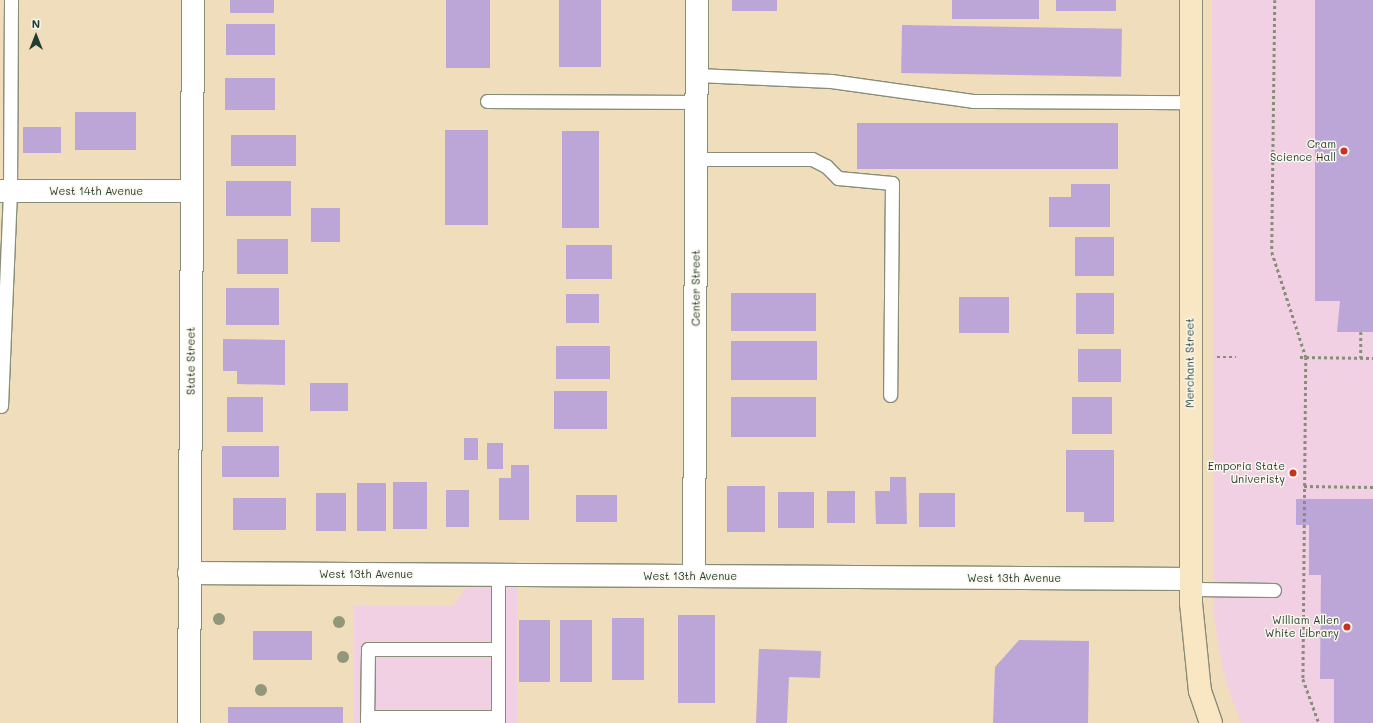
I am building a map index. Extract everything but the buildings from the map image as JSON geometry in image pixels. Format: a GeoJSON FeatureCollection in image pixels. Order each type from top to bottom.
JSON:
{"type":"FeatureCollection","features":[{"type":"Feature","properties":{"kind":"main road","name":"Merchant Street"},"geometry":{"type":"LineString","coordinates":[[1191,0],[1191,584],[1196,667],[1200,691],[1211,723]]}},
{"type":"Feature","properties":{"kind":"street","name":"State Street"},"geometry":{"type":"LineString","coordinates":[[188,723],[193,0]]}},
{"type":"Feature","properties":{"kind":"street","name":"Center Street"},"geometry":{"type":"LineString","coordinates":[[694,576],[697,0]]}},
{"type":"Feature","properties":{"kind":"street","name":"West 14th Avenue"},"geometry":{"type":"LineString","coordinates":[[5,191],[192,191]]}},
{"type":"Feature","properties":{"kind":"street","name":"West 13th Avenue"},"geometry":{"type":"LineString","coordinates":[[189,573],[694,576],[1191,584]]}},
{"type":"Feature","properties":{"kind":"lane"},"geometry":{"type":"LineString","coordinates":[[2,406],[5,191],[11,0]]}},
{"type":"Feature","properties":{"kind":"lane"},"geometry":{"type":"LineString","coordinates":[[697,75],[831,81],[973,101],[1190,102]]}},
{"type":"Feature","properties":{"kind":"lane"},"geometry":{"type":"LineString","coordinates":[[487,101],[696,102]]}},
{"type":"Feature","properties":{"kind":"lane"},"geometry":{"type":"LineString","coordinates":[[696,159],[812,159],[826,166],[838,178],[892,183],[890,395]]}},
{"type":"Feature","properties":{"kind":"lane"},"geometry":{"type":"LineString","coordinates":[[498,575],[498,649],[498,720],[367,720],[368,649],[498,649]]}},
{"type":"Feature","properties":{"kind":"lane"},"geometry":{"type":"LineString","coordinates":[[1191,584],[1274,590]]}},
{"type":"Feature","properties":{"kind":"path"},"geometry":{"type":"LineString","coordinates":[[1275,0],[1272,252],[1306,357],[1303,486],[1303,679],[1319,723]]}},
{"type":"Feature","properties":{"kind":"path"},"geometry":{"type":"LineString","coordinates":[[1361,332],[1361,358]]}},
{"type":"Feature","properties":{"kind":"path"},"geometry":{"type":"LineString","coordinates":[[1217,357],[1236,357]]}},
{"type":"Feature","properties":{"kind":"path"},"geometry":{"type":"LineString","coordinates":[[1300,357],[1373,358]]}},
{"type":"Feature","properties":{"kind":"path"},"geometry":{"type":"LineString","coordinates":[[1303,486],[1373,487]]}},
{"type":"Feature","properties":{"kind":"shaded area","name":"Emporia State Univeristy"},"geometry":{"type":"Polygon","coordinates":[[[1212,0],[1373,0],[1373,723],[1241,723],[1227,685],[1218,644],[1214,615],[1212,0]]]}},
{"type":"Feature","properties":{"kind":"shaded area"},"geometry":{"type":"Polygon","coordinates":[[[468,585],[517,585],[517,723],[354,723],[354,606],[453,606],[468,585]]]}},
{"type":"Feature","properties":{"kind":"place","name":"Cram Science Hall"},"geometry":{"type":"Point","coordinates":[1344,151]}},
{"type":"Feature","properties":{"kind":"place","name":"Emporia State Univeristy"},"geometry":{"type":"Point","coordinates":[1293,473]}},
{"type":"Feature","properties":{"kind":"place","name":"William Allen White Library"},"geometry":{"type":"Point","coordinates":[1347,627]}}]}
